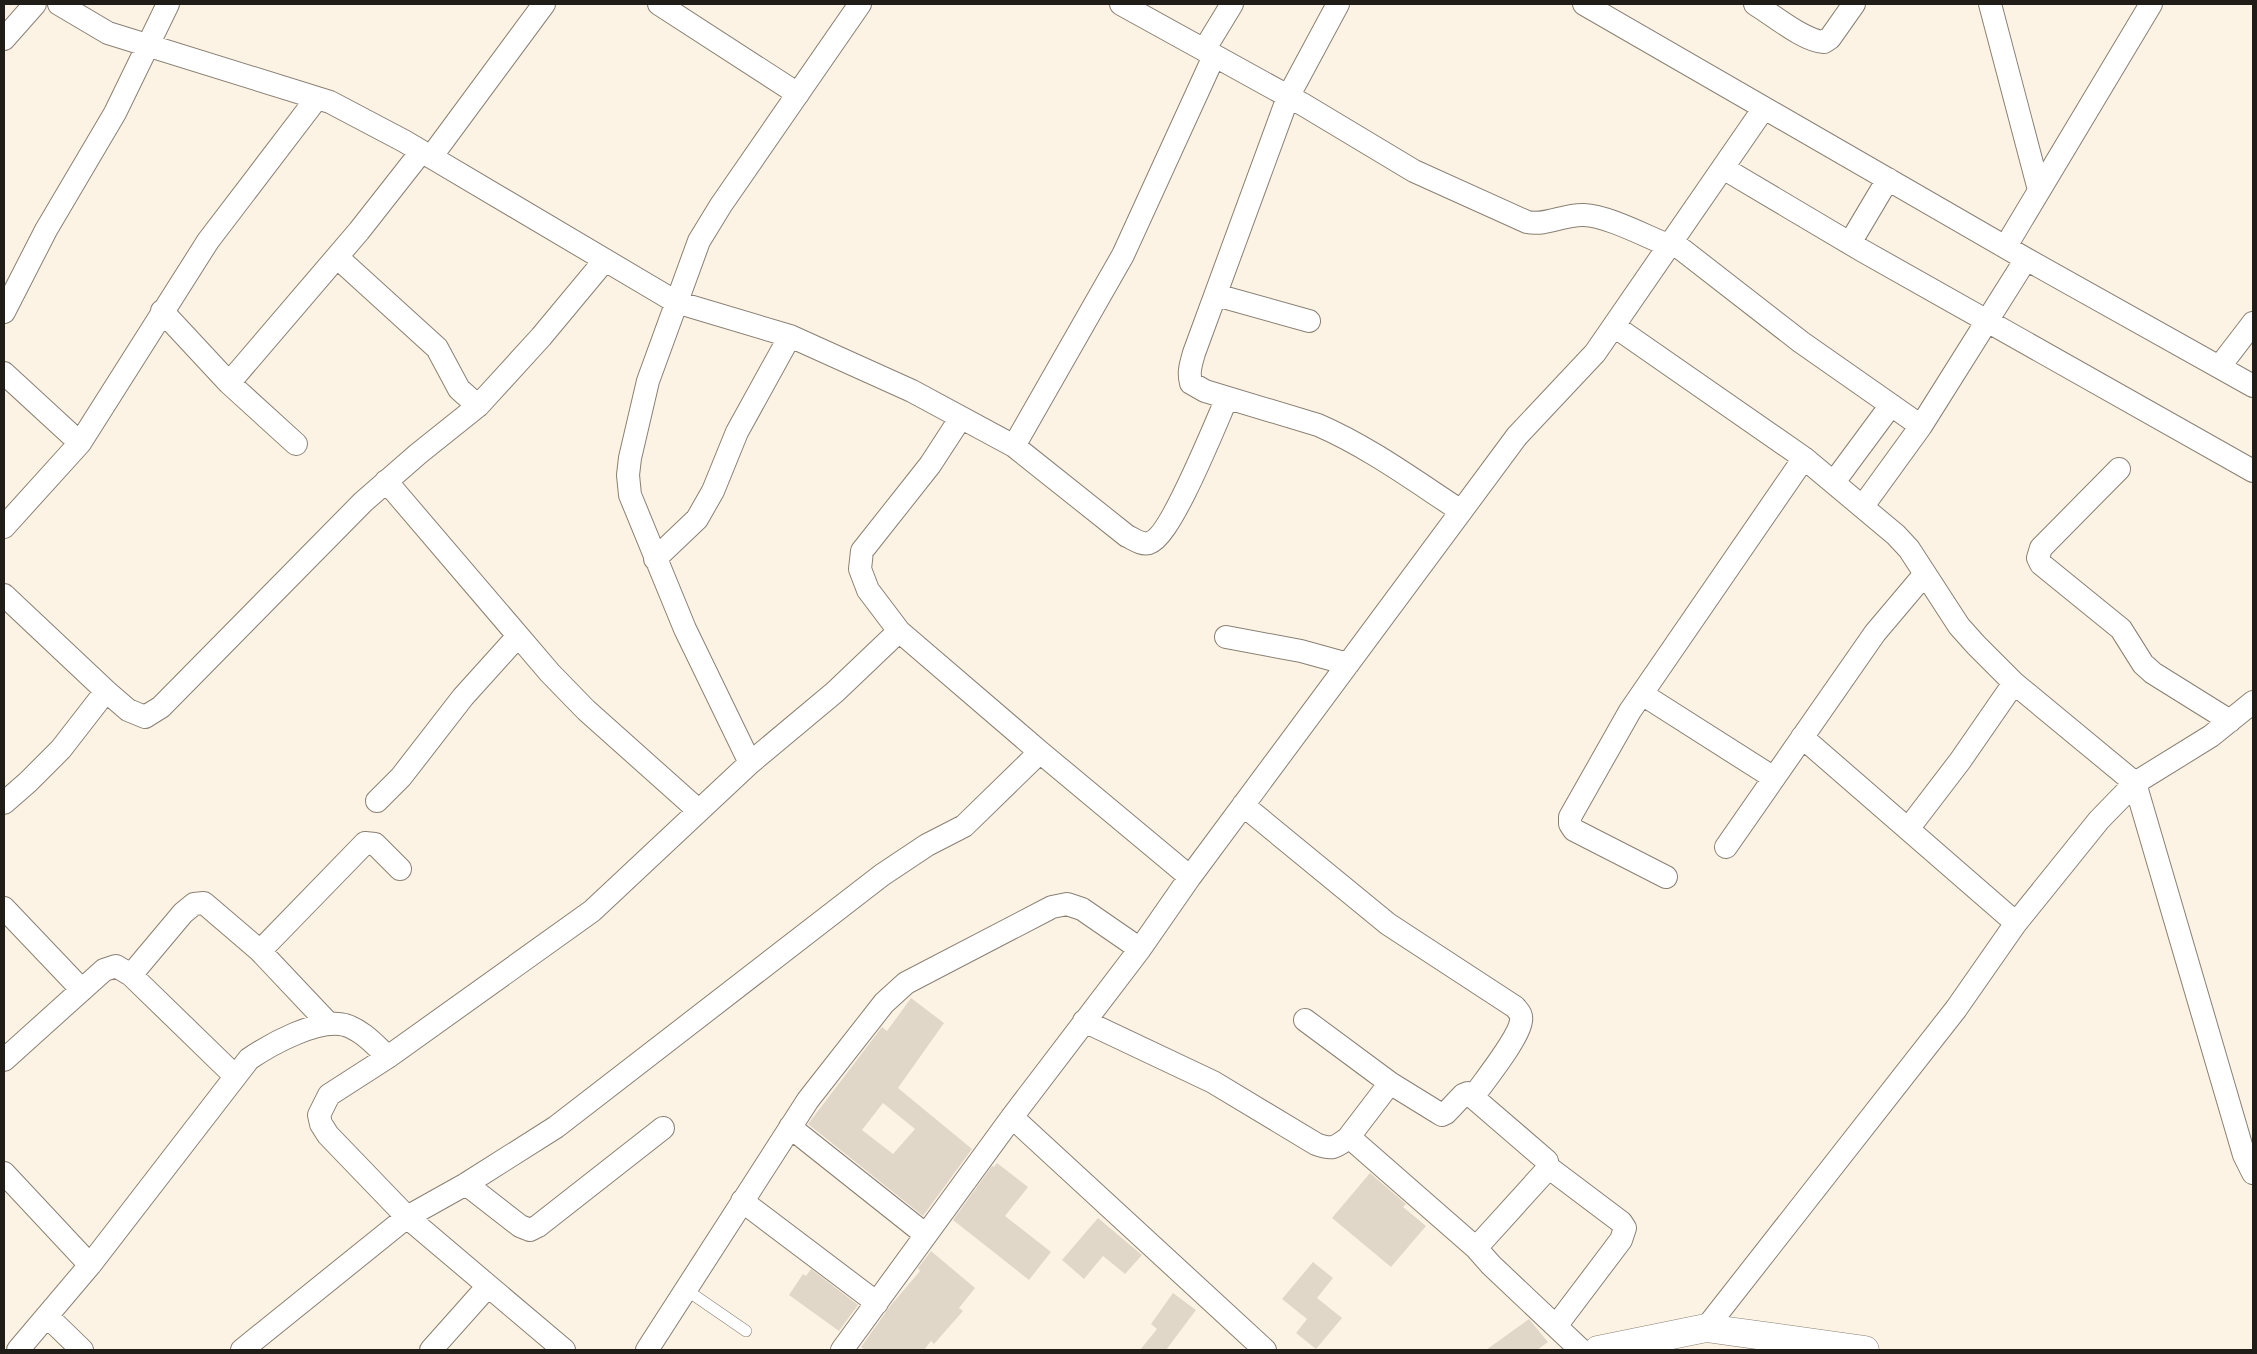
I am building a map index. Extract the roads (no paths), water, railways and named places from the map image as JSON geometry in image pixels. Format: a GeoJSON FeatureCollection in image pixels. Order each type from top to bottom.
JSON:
{"type":"FeatureCollection","features":[{"type":"Feature","properties":{"kind":"street"},"geometry":{"type":"LineString","coordinates":[[4,39],[35,4]]}},
{"type":"Feature","properties":{"kind":"street"},"geometry":{"type":"LineString","coordinates":[[59,4],[108,33],[330,102],[426,155],[676,302],[790,336],[912,391],[960,419],[1014,446],[1127,536],[1139,542],[1148,543],[1156,539],[1165,527],[1178,505],[1227,398]]}},
{"type":"Feature","properties":{"kind":"street"},"geometry":{"type":"LineString","coordinates":[[4,312],[46,230],[115,114],[146,46],[168,4]]}},
{"type":"Feature","properties":{"kind":"street"},"geometry":{"type":"LineString","coordinates":[[229,382],[426,155],[544,4]]}},
{"type":"Feature","properties":{"kind":"street"},"geometry":{"type":"LineString","coordinates":[[659,4],[798,94]]}},
{"type":"Feature","properties":{"kind":"street"},"geometry":{"type":"LineString","coordinates":[[1121,4],[1288,97],[1414,171],[1527,222],[1546,223],[1570,215],[1585,215],[1599,218],[1670,243],[1801,342],[1921,426]]}},
{"type":"Feature","properties":{"kind":"street"},"geometry":{"type":"LineString","coordinates":[[1014,446],[1122,255],[1232,4]]}},
{"type":"Feature","properties":{"kind":"street"},"geometry":{"type":"LineString","coordinates":[[1338,4],[1288,97],[1194,353],[1189,369],[1189,378],[1191,383],[1197,388],[1318,425],[1335,432],[1367,450],[1461,511]]}},
{"type":"Feature","properties":{"kind":"street"},"geometry":{"type":"LineString","coordinates":[[1584,4],[1606,10],[1764,108],[2026,259],[2253,386]]}},
{"type":"Feature","properties":{"kind":"street"},"geometry":{"type":"LineString","coordinates":[[1755,4],[1818,42],[1824,42],[1830,38],[1854,4]]}},
{"type":"Feature","properties":{"kind":"street"},"geometry":{"type":"LineString","coordinates":[[1990,4],[2040,190]]}},
{"type":"Feature","properties":{"kind":"street"},"geometry":{"type":"LineString","coordinates":[[2006,246],[2151,4]]}},
{"type":"Feature","properties":{"kind":"street"},"geometry":{"type":"LineString","coordinates":[[750,763],[685,629],[630,495],[628,475],[648,381],[699,241],[721,205],[798,94],[854,5]]}},
{"type":"Feature","properties":{"kind":"street"},"geometry":{"type":"LineString","coordinates":[[4,526],[80,443],[208,241],[317,98]]}},
{"type":"Feature","properties":{"kind":"street"},"geometry":{"type":"LineString","coordinates":[[842,1350],[1012,1117],[1140,949],[1190,876],[1517,436],[1595,353],[1764,108]]}},
{"type":"Feature","properties":{"kind":"street"},"geometry":{"type":"LineString","coordinates":[[1722,168],[1850,243],[2253,471]]}},
{"type":"Feature","properties":{"kind":"street"},"geometry":{"type":"LineString","coordinates":[[1850,243],[1888,178]]}},
{"type":"Feature","properties":{"kind":"street"},"geometry":{"type":"LineString","coordinates":[[337,257],[437,348],[459,389],[478,406]]}},
{"type":"Feature","properties":{"kind":"street"},"geometry":{"type":"LineString","coordinates":[[1863,506],[1921,426],[2026,259]]}},
{"type":"Feature","properties":{"kind":"street"},"geometry":{"type":"LineString","coordinates":[[4,595],[106,691],[128,710],[145,717],[161,707],[363,502],[478,406],[542,337],[605,260]]}},
{"type":"Feature","properties":{"kind":"street"},"geometry":{"type":"LineString","coordinates":[[1216,295],[1310,321]]}},
{"type":"Feature","properties":{"kind":"street"},"geometry":{"type":"LineString","coordinates":[[162,311],[229,382],[296,444]]}},
{"type":"Feature","properties":{"kind":"street"},"geometry":{"type":"LineString","coordinates":[[2220,366],[2253,323]]}},
{"type":"Feature","properties":{"kind":"street"},"geometry":{"type":"LineString","coordinates":[[1614,326],[1804,458],[1896,535],[1909,549],[1924,575],[1959,626],[2014,683],[2134,783],[2244,1155],[2253,1173]]}},
{"type":"Feature","properties":{"kind":"street"},"geometry":{"type":"LineString","coordinates":[[656,559],[697,519],[713,491],[737,432],[790,336]]}},
{"type":"Feature","properties":{"kind":"street"},"geometry":{"type":"LineString","coordinates":[[4,373],[80,443]]}},
{"type":"Feature","properties":{"kind":"street"},"geometry":{"type":"LineString","coordinates":[[1834,482],[1891,405]]}},
{"type":"Feature","properties":{"kind":"street"},"geometry":{"type":"LineString","coordinates":[[960,419],[930,465],[862,551],[860,569],[868,590],[899,631],[1040,752],[1190,876]]}},
{"type":"Feature","properties":{"kind":"street"},"geometry":{"type":"LineString","coordinates":[[1666,877],[1581,834],[1570,824],[1570,817],[1630,711],[1804,458]]}},
{"type":"Feature","properties":{"kind":"street"},"geometry":{"type":"LineString","coordinates":[[2119,469],[2041,548],[2038,558],[2042,564],[2120,629],[2144,664],[2153,673],[2245,713]]}},
{"type":"Feature","properties":{"kind":"street"},"geometry":{"type":"LineString","coordinates":[[386,481],[473,580],[518,636],[586,710],[698,810]]}},
{"type":"Feature","properties":{"kind":"street"},"geometry":{"type":"LineString","coordinates":[[1726,847],[1875,633],[1924,575]]}},
{"type":"Feature","properties":{"kind":"street"},"geometry":{"type":"LineString","coordinates":[[560,1349],[407,1216],[328,1135],[321,1124],[319,1115],[329,1095],[388,1057],[592,911],[698,810],[750,763],[835,692],[899,631]]}},
{"type":"Feature","properties":{"kind":"street"},"geometry":{"type":"LineString","coordinates":[[377,801],[401,777],[463,697],[518,636]]}},
{"type":"Feature","properties":{"kind":"street"},"geometry":{"type":"LineString","coordinates":[[1226,636],[1300,651],[1348,664]]}},
{"type":"Feature","properties":{"kind":"street"},"geometry":{"type":"LineString","coordinates":[[1908,829],[1960,761],[2014,683]]}},
{"type":"Feature","properties":{"kind":"street"},"geometry":{"type":"LineString","coordinates":[[4,803],[61,749],[106,691]]}},
{"type":"Feature","properties":{"kind":"street"},"geometry":{"type":"LineString","coordinates":[[1642,694],[1774,778]]}},
{"type":"Feature","properties":{"kind":"street"},"geometry":{"type":"LineString","coordinates":[[1706,1328],[1956,1009],[2016,924],[2099,820],[2134,783],[2245,713]]}},
{"type":"Feature","properties":{"kind":"street"},"geometry":{"type":"LineString","coordinates":[[1802,737],[2016,924]]}},
{"type":"Feature","properties":{"kind":"street"},"geometry":{"type":"LineString","coordinates":[[242,1350],[407,1216],[466,1184],[556,1127],[911,854],[964,826],[1040,752]]}},
{"type":"Feature","properties":{"kind":"street"},"geometry":{"type":"LineString","coordinates":[[1243,805],[1388,924],[1515,1007],[1521,1014],[1521,1023],[1515,1036],[1473,1097]]}},
{"type":"Feature","properties":{"kind":"street"},"geometry":{"type":"LineString","coordinates":[[260,950],[365,843],[374,844],[400,869]]}},
{"type":"Feature","properties":{"kind":"street"},"geometry":{"type":"LineString","coordinates":[[131,975],[183,913],[194,904],[204,903],[260,950],[328,1023]]}},
{"type":"Feature","properties":{"kind":"street"},"geometry":{"type":"LineString","coordinates":[[647,1350],[808,1100],[884,1003],[906,982],[1052,907],[1067,904],[1082,909],[1140,949]]}},
{"type":"Feature","properties":{"kind":"street"},"geometry":{"type":"LineString","coordinates":[[4,908],[82,990]]}},
{"type":"Feature","properties":{"kind":"street"},"geometry":{"type":"LineString","coordinates":[[4,1060],[104,970],[116,966],[131,975],[236,1076]]}},
{"type":"Feature","properties":{"kind":"street"},"geometry":{"type":"LineString","coordinates":[[1305,1020],[1390,1082],[1442,1114],[1463,1095],[1468,1094],[1473,1097],[1543,1156],[1547,1161],[1548,1167],[1621,1222],[1625,1228],[1621,1240],[1556,1326]]}},
{"type":"Feature","properties":{"kind":"street"},"geometry":{"type":"LineString","coordinates":[[1084,1021],[1213,1082],[1316,1144],[1328,1149],[1338,1146],[1348,1138],[1390,1082]]}},
{"type":"Feature","properties":{"kind":"street"},"geometry":{"type":"LineString","coordinates":[[18,1350],[90,1265],[249,1059],[271,1044],[328,1023],[345,1025],[363,1034],[388,1057]]}},
{"type":"Feature","properties":{"kind":"street"},"geometry":{"type":"LineString","coordinates":[[1012,1117],[1265,1350]]}},
{"type":"Feature","properties":{"kind":"street"},"geometry":{"type":"LineString","coordinates":[[790,1127],[926,1235]]}},
{"type":"Feature","properties":{"kind":"street"},"geometry":{"type":"LineString","coordinates":[[466,1184],[520,1226],[530,1230],[538,1226],[663,1128]]}},
{"type":"Feature","properties":{"kind":"street"},"geometry":{"type":"LineString","coordinates":[[1348,1138],[1476,1248],[1491,1266],[1581,1350]]}},
{"type":"Feature","properties":{"kind":"street"},"geometry":{"type":"LineString","coordinates":[[1476,1248],[1548,1167]]}},
{"type":"Feature","properties":{"kind":"street"},"geometry":{"type":"LineString","coordinates":[[4,1173],[90,1265]]}},
{"type":"Feature","properties":{"kind":"street"},"geometry":{"type":"LineString","coordinates":[[742,1201],[877,1303]]}},
{"type":"Feature","properties":{"kind":"street"},"geometry":{"type":"LineString","coordinates":[[431,1350],[488,1286]]}},
{"type":"Feature","properties":{"kind":"street"},"geometry":{"type":"LineString","coordinates":[[47,1316],[82,1350]]}},
{"type":"Feature","properties":{"kind":"street"},"geometry":{"type":"LineString","coordinates":[[1598,1350],[1706,1328],[1864,1350]]}},
{"type":"Feature","properties":{"kind":"lane"},"geometry":{"type":"LineString","coordinates":[[686,1289],[746,1331]]}}]}
